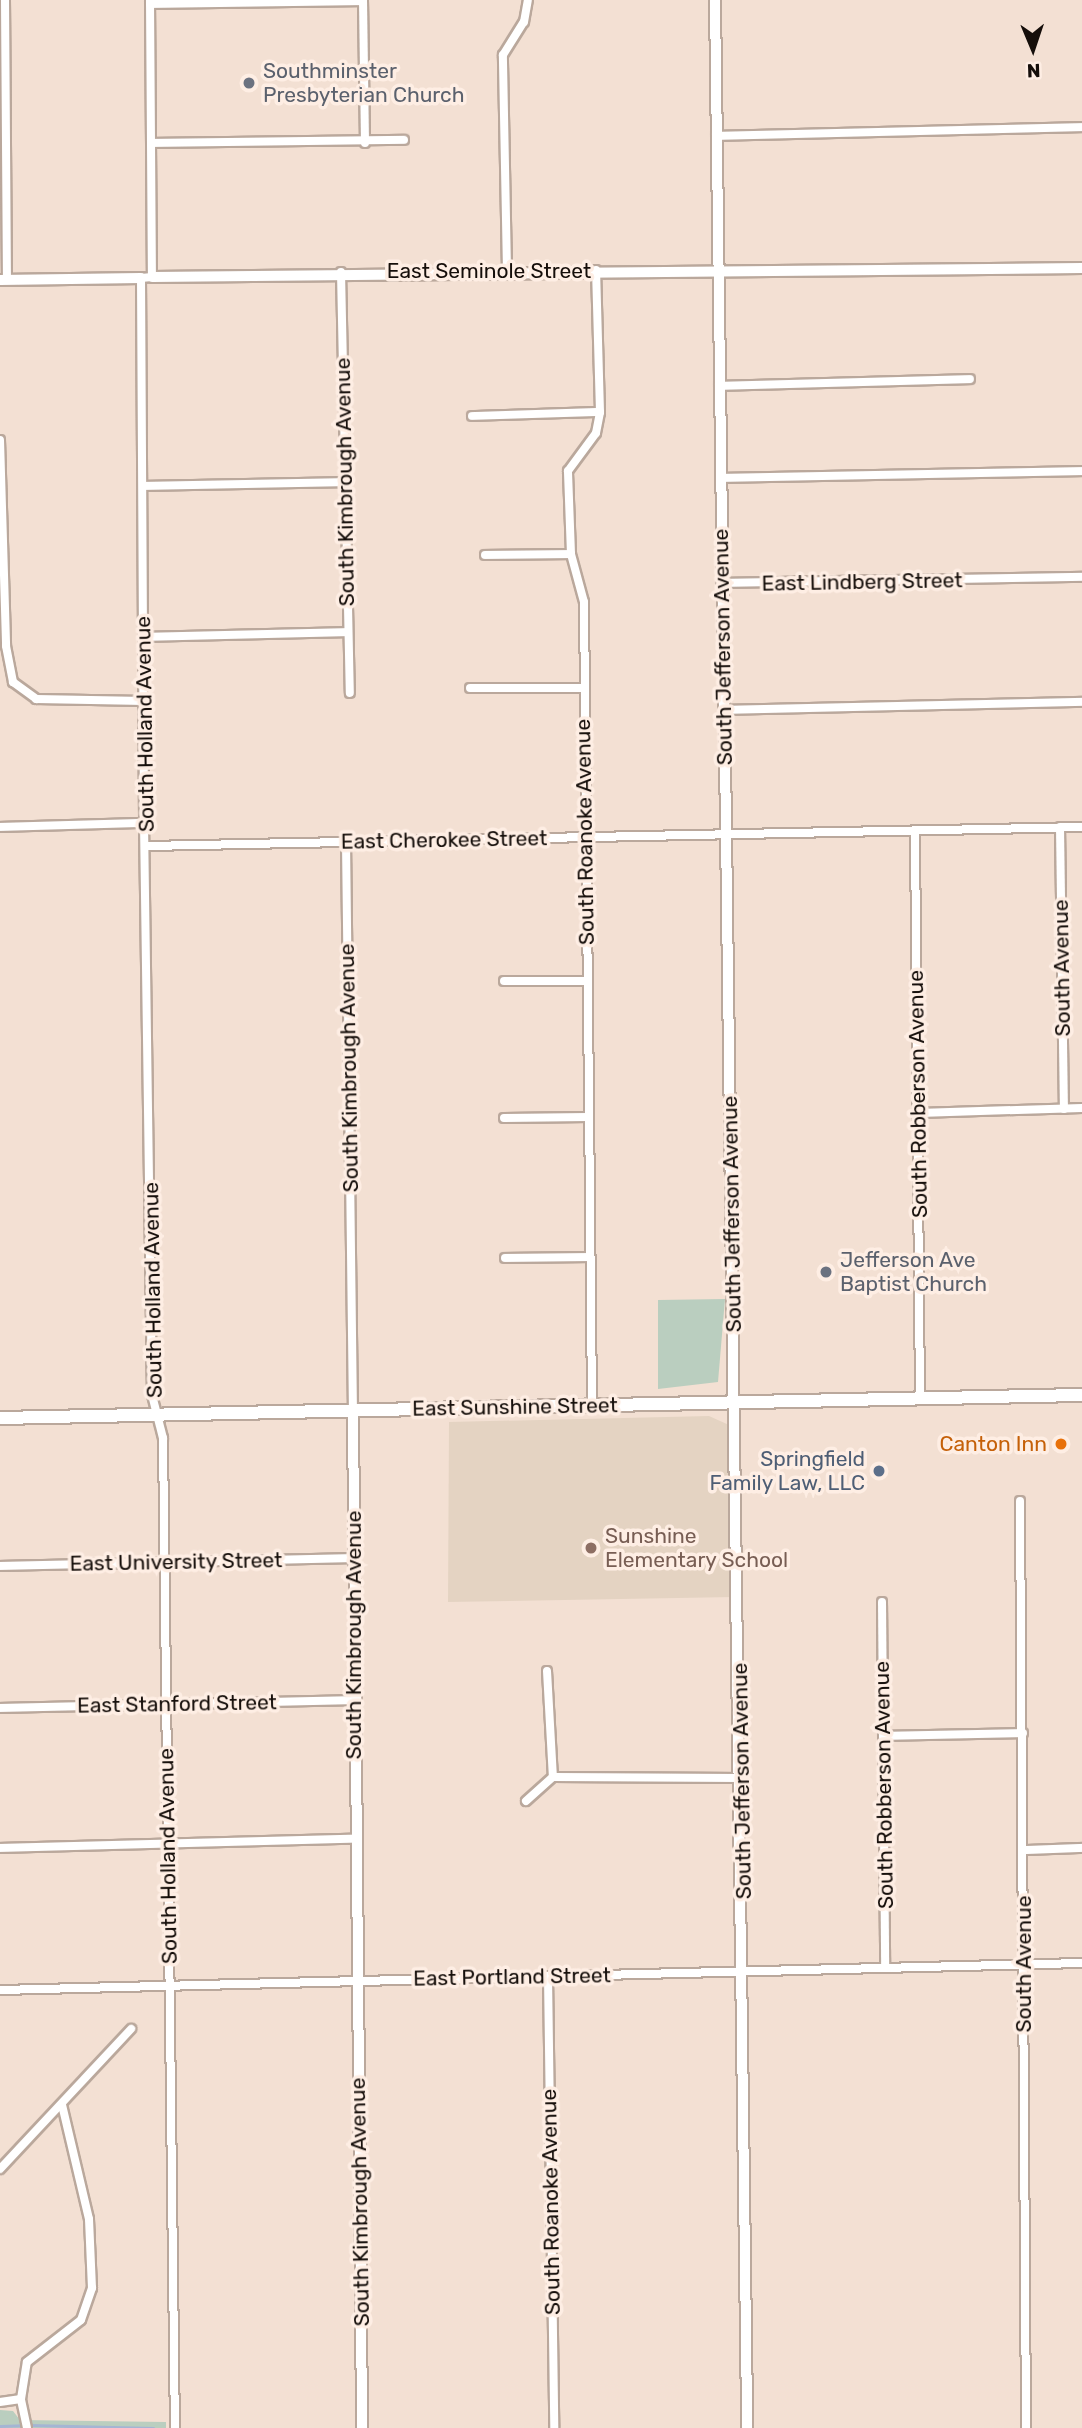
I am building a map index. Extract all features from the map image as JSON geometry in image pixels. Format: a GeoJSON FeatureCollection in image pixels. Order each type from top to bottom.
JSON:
{"type":"FeatureCollection","features":[{"type":"Feature","properties":{"kind":"main road","name":"East Sunshine Street"},"geometry":{"type":"LineString","coordinates":[[0,1418],[1082,1395]]}},
{"type":"Feature","properties":{"kind":"street"},"geometry":{"type":"LineString","coordinates":[[4,280],[5,0]]}},
{"type":"Feature","properties":{"kind":"street"},"geometry":{"type":"LineString","coordinates":[[507,271],[503,55],[524,22],[528,0]]}},
{"type":"Feature","properties":{"kind":"street","name":"South Jefferson Avenue"},"geometry":{"type":"LineString","coordinates":[[715,0],[721,583],[742,1778],[747,2428]]}},
{"type":"Feature","properties":{"kind":"street"},"geometry":{"type":"LineString","coordinates":[[150,2],[363,1],[365,143]]}},
{"type":"Feature","properties":{"kind":"street","name":"South Holland Avenue"},"geometry":{"type":"LineString","coordinates":[[150,2],[151,143],[146,277],[144,486],[144,823],[147,846],[157,1415],[163,1438],[175,2428]]}},
{"type":"Feature","properties":{"kind":"street"},"geometry":{"type":"LineString","coordinates":[[716,136],[1082,127]]}},
{"type":"Feature","properties":{"kind":"street"},"geometry":{"type":"LineString","coordinates":[[151,143],[365,143],[404,140]]}},
{"type":"Feature","properties":{"kind":"street","name":"East Seminole Street"},"geometry":{"type":"LineString","coordinates":[[4,280],[341,272],[596,270],[718,274],[1082,268]]}},
{"type":"Feature","properties":{"kind":"street","name":"South Roanoke Avenue"},"geometry":{"type":"LineString","coordinates":[[592,1405],[588,1257],[584,601],[571,554],[568,471],[596,433],[600,412],[596,270]]}},
{"type":"Feature","properties":{"kind":"street","name":"South Kimbrough Avenue"},"geometry":{"type":"LineString","coordinates":[[341,272],[350,693]]}},
{"type":"Feature","properties":{"kind":"street"},"geometry":{"type":"LineString","coordinates":[[719,386],[970,379]]}},
{"type":"Feature","properties":{"kind":"street"},"geometry":{"type":"LineString","coordinates":[[472,416],[600,412]]}},
{"type":"Feature","properties":{"kind":"street"},"geometry":{"type":"LineString","coordinates":[[0,440],[6,646],[13,682],[36,699],[145,701]]}},
{"type":"Feature","properties":{"kind":"street"},"geometry":{"type":"LineString","coordinates":[[721,478],[1082,471]]}},
{"type":"Feature","properties":{"kind":"street"},"geometry":{"type":"LineString","coordinates":[[144,486],[347,482]]}},
{"type":"Feature","properties":{"kind":"street"},"geometry":{"type":"LineString","coordinates":[[485,555],[571,554]]}},
{"type":"Feature","properties":{"kind":"street","name":"East Lindberg Street"},"geometry":{"type":"LineString","coordinates":[[721,583],[1082,577]]}},
{"type":"Feature","properties":{"kind":"street"},"geometry":{"type":"LineString","coordinates":[[144,637],[348,632]]}},
{"type":"Feature","properties":{"kind":"street"},"geometry":{"type":"LineString","coordinates":[[470,688],[583,688]]}},
{"type":"Feature","properties":{"kind":"street"},"geometry":{"type":"LineString","coordinates":[[724,710],[1082,702]]}},
{"type":"Feature","properties":{"kind":"street"},"geometry":{"type":"LineString","coordinates":[[0,827],[144,823]]}},
{"type":"Feature","properties":{"kind":"street","name":"South Avenue"},"geometry":{"type":"LineString","coordinates":[[1060,827],[1064,1109]]}},
{"type":"Feature","properties":{"kind":"street","name":"East Cherokee Street"},"geometry":{"type":"LineString","coordinates":[[147,846],[1082,827]]}},
{"type":"Feature","properties":{"kind":"street","name":"South Robberson Avenue"},"geometry":{"type":"LineString","coordinates":[[915,831],[920,1399]]}},
{"type":"Feature","properties":{"kind":"street","name":"South Kimbrough Avenue"},"geometry":{"type":"LineString","coordinates":[[346,842],[362,2428]]}},
{"type":"Feature","properties":{"kind":"street"},"geometry":{"type":"LineString","coordinates":[[504,981],[587,981]]}},
{"type":"Feature","properties":{"kind":"street"},"geometry":{"type":"LineString","coordinates":[[919,1113],[1082,1108]]}},
{"type":"Feature","properties":{"kind":"street"},"geometry":{"type":"LineString","coordinates":[[504,1118],[588,1117]]}},
{"type":"Feature","properties":{"kind":"street"},"geometry":{"type":"LineString","coordinates":[[505,1258],[588,1257]]}},
{"type":"Feature","properties":{"kind":"street","name":"South Avenue"},"geometry":{"type":"LineString","coordinates":[[1020,1501],[1026,2428]]}},
{"type":"Feature","properties":{"kind":"street","name":"East University Street"},"geometry":{"type":"LineString","coordinates":[[0,1566],[352,1558]]}},
{"type":"Feature","properties":{"kind":"street","name":"South Robberson Avenue"},"geometry":{"type":"LineString","coordinates":[[882,1602],[885,1967]]}},
{"type":"Feature","properties":{"kind":"street"},"geometry":{"type":"LineString","coordinates":[[547,1671],[553,1777]]}},
{"type":"Feature","properties":{"kind":"street","name":"East Stanford Street"},"geometry":{"type":"LineString","coordinates":[[0,1708],[354,1700]]}},
{"type":"Feature","properties":{"kind":"street"},"geometry":{"type":"LineString","coordinates":[[883,1735],[1023,1733]]}},
{"type":"Feature","properties":{"kind":"street"},"geometry":{"type":"LineString","coordinates":[[526,1801],[553,1777],[742,1778]]}},
{"type":"Feature","properties":{"kind":"street"},"geometry":{"type":"LineString","coordinates":[[0,1848],[355,1839]]}},
{"type":"Feature","properties":{"kind":"street"},"geometry":{"type":"LineString","coordinates":[[1024,1850],[1082,1848]]}},
{"type":"Feature","properties":{"kind":"street","name":"East Portland Street"},"geometry":{"type":"LineString","coordinates":[[0,1990],[1082,1963]]}},
{"type":"Feature","properties":{"kind":"street","name":"South Roanoke Avenue"},"geometry":{"type":"LineString","coordinates":[[548,1976],[554,2428]]}},
{"type":"Feature","properties":{"kind":"street"},"geometry":{"type":"LineString","coordinates":[[0,2169],[131,2029]]}},
{"type":"Feature","properties":{"kind":"street"},"geometry":{"type":"LineString","coordinates":[[27,2428],[21,2399],[27,2362],[81,2320],[92,2288],[89,2219],[62,2105]]}},
{"type":"Feature","properties":{"kind":"street"},"geometry":{"type":"LineString","coordinates":[[0,2402],[21,2399]]}},
{"type":"Feature","properties":{"kind":"shaded area","name":"Sunshine Elementary School"},"geometry":{"type":"Polygon","coordinates":[[[709,1416],[729,1425],[734,1597],[448,1602],[449,1422],[709,1416]]]}},
{"type":"Feature","properties":{"kind":"green space"},"geometry":{"type":"Polygon","coordinates":[[[725,1299],[718,1382],[658,1389],[658,1300],[725,1299]]]}},
{"type":"Feature","properties":{"kind":"green space"},"geometry":{"type":"Polygon","coordinates":[[[0,2410],[13,2411],[20,2420],[166,2422],[166,2428],[0,2428],[0,2410]]]}},
{"type":"Feature","properties":{"kind":"waterway"},"geometry":{"type":"LineString","coordinates":[[0,2426],[23,2425]]}},
{"type":"Feature","properties":{"kind":"waterway"},"geometry":{"type":"LineString","coordinates":[[30,2425],[153,2428]]}},
{"type":"Feature","properties":{"kind":"place","name":"Southminster Presbyterian Church"},"geometry":{"type":"Point","coordinates":[249,83]}},
{"type":"Feature","properties":{"kind":"place","name":"Jefferson Ave Baptist Church"},"geometry":{"type":"Point","coordinates":[826,1272]}},
{"type":"Feature","properties":{"kind":"place","name":"Canton Inn"},"geometry":{"type":"Point","coordinates":[1061,1444]}},
{"type":"Feature","properties":{"kind":"place","name":"Springfield Family Law, LLC"},"geometry":{"type":"Point","coordinates":[879,1471]}},
{"type":"Feature","properties":{"kind":"place","name":"Sunshine Elementary School"},"geometry":{"type":"Point","coordinates":[591,1548]}}]}
